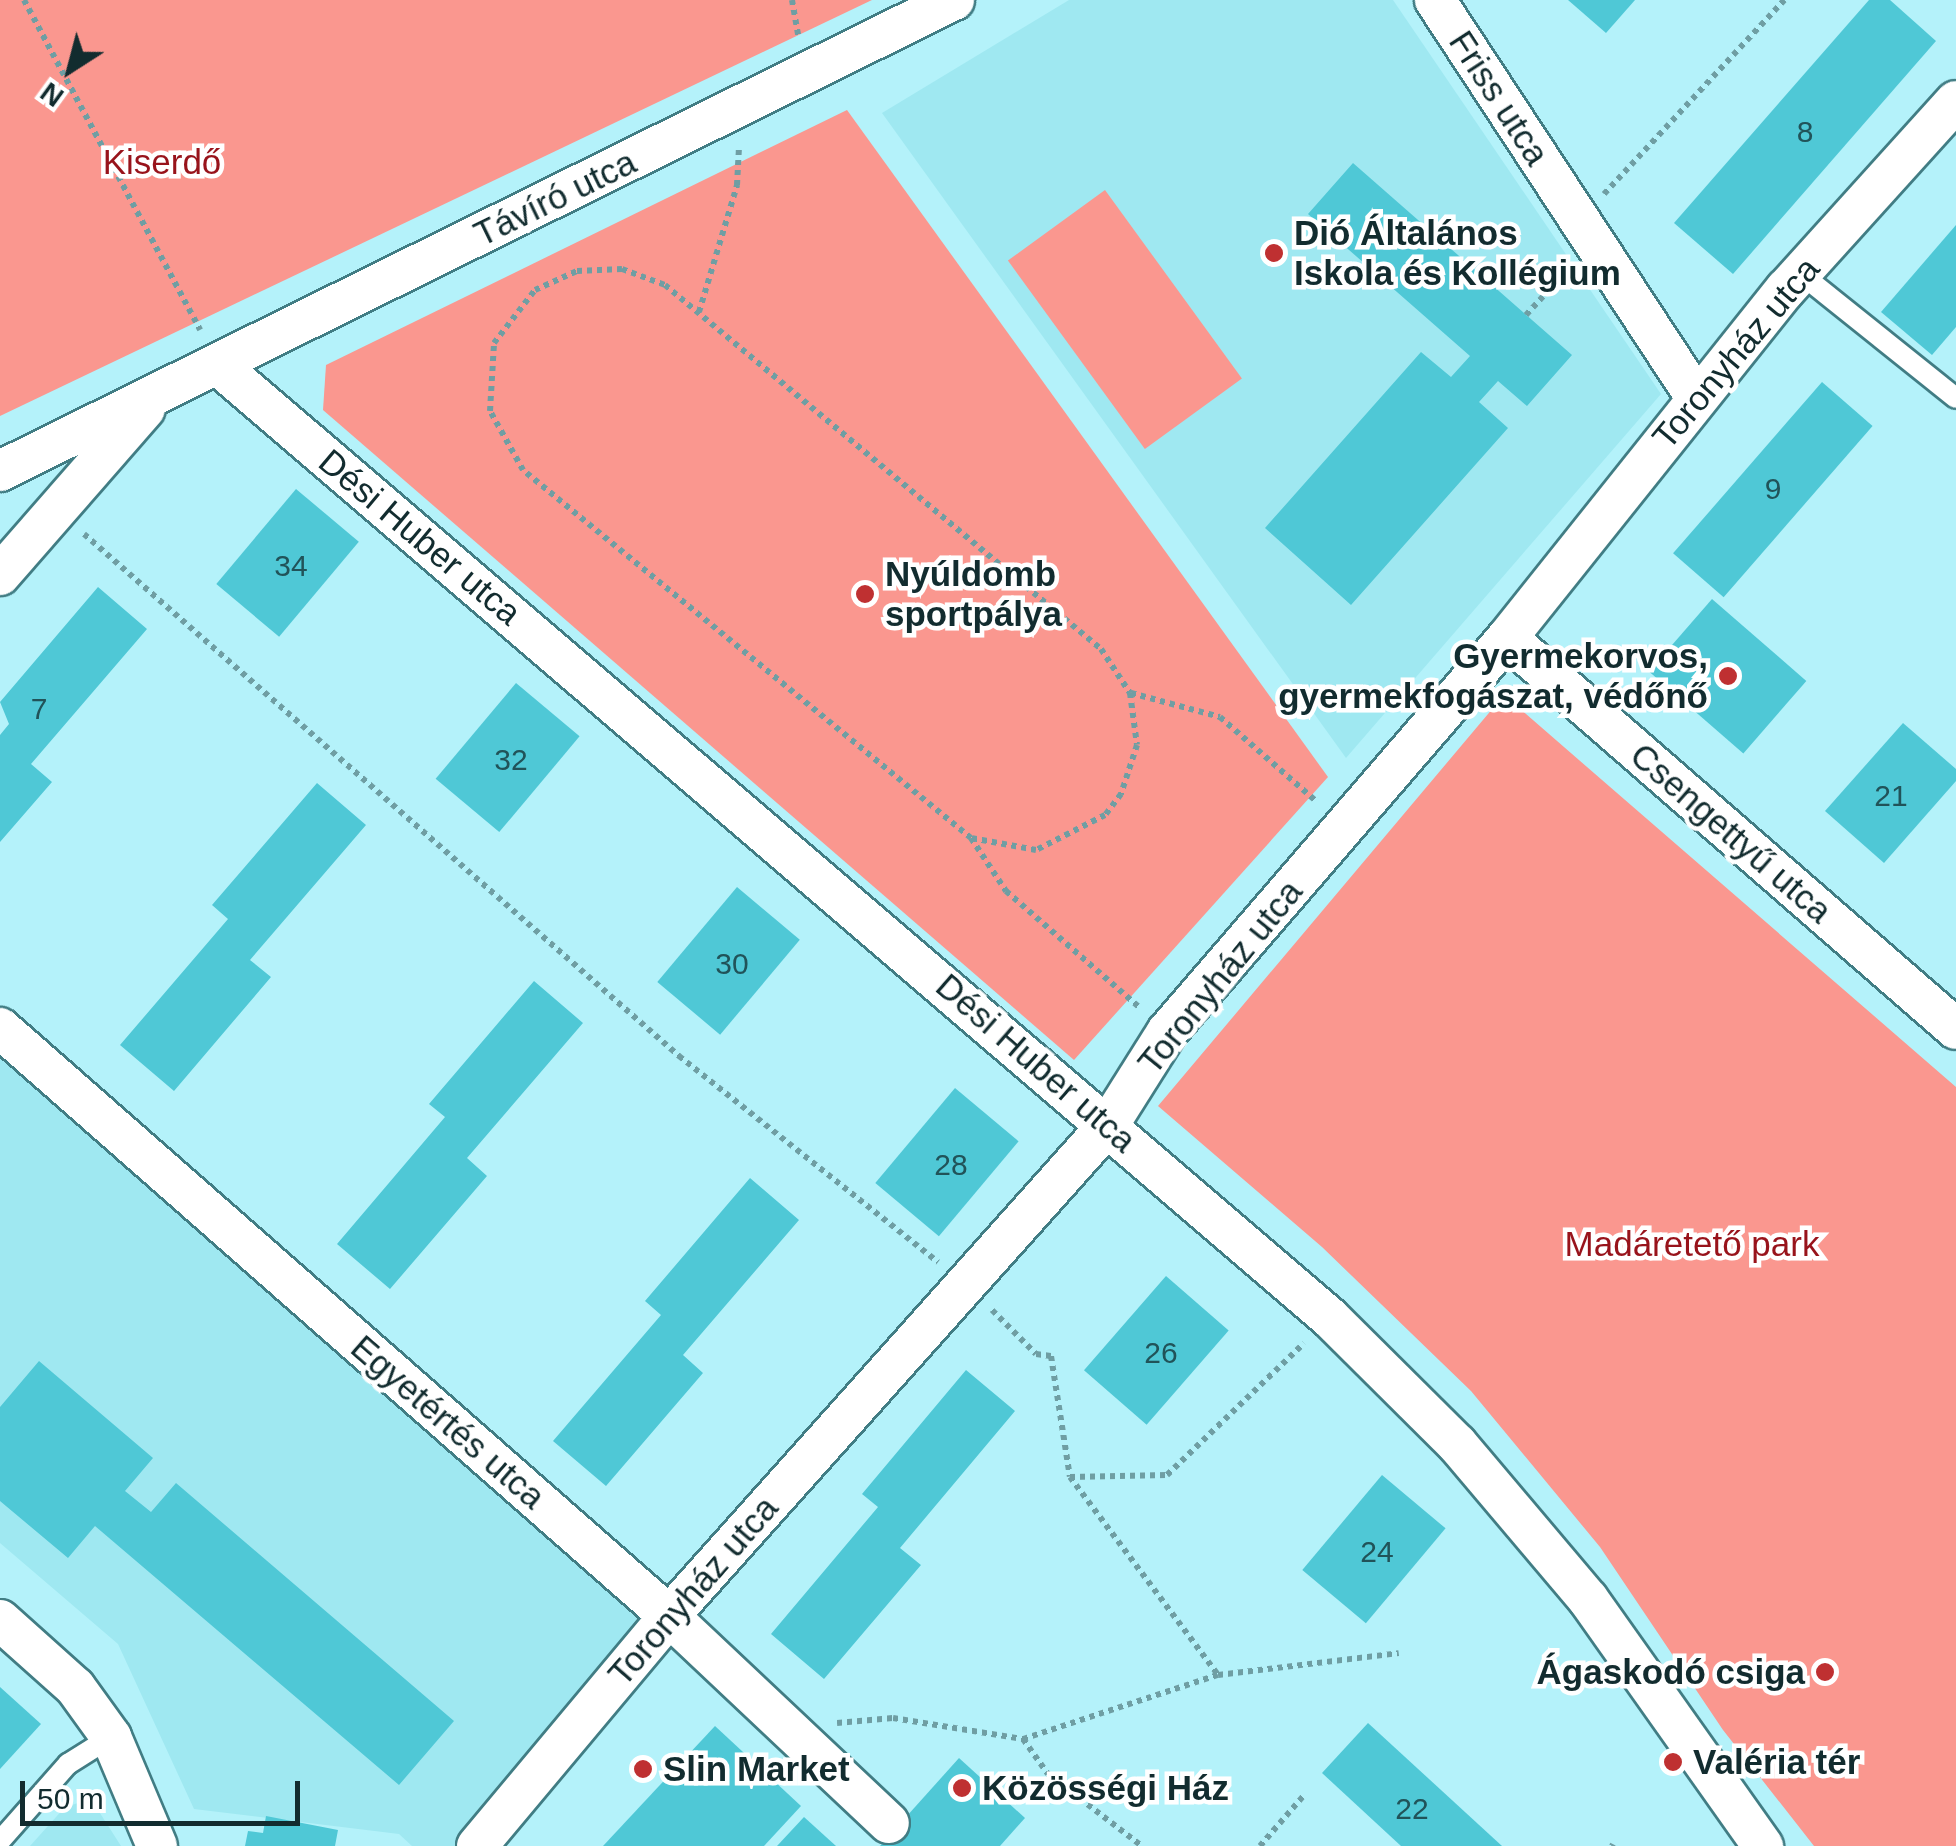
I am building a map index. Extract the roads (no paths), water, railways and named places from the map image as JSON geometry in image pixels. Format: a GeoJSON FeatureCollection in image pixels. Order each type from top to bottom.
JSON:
{"type":"FeatureCollection","features":[{"type":"Feature","properties":{"kind":"street","name":"Távíró utca"},"geometry":{"type":"LineString","coordinates":[[0,471],[954,0]]}},
{"type":"Feature","properties":{"kind":"street","name":"Friss utca"},"geometry":{"type":"LineString","coordinates":[[1435,0],[1696,396]]}},
{"type":"Feature","properties":{"kind":"street","name":"Toronyház utca"},"geometry":{"type":"LineString","coordinates":[[476,1846],[669,1616],[1108,1124],[1168,1032],[1507,638],[1696,396],[1956,101]]}},
{"type":"Feature","properties":{"kind":"street","name":"Dési Huber utca"},"geometry":{"type":"LineString","coordinates":[[219,366],[1330,1318],[1457,1444],[1588,1599],[1763,1846]]}},
{"type":"Feature","properties":{"kind":"street","name":"Távíró utca"},"geometry":{"type":"LineString","coordinates":[[0,576],[157,396]]}},
{"type":"Feature","properties":{"kind":"street","name":"Csengettyű utca"},"geometry":{"type":"LineString","coordinates":[[1507,638],[1956,1030]]}},
{"type":"Feature","properties":{"kind":"street","name":"Egyetértés utca"},"geometry":{"type":"LineString","coordinates":[[0,1028],[669,1616],[888,1823]]}},
{"type":"Feature","properties":{"kind":"street"},"geometry":{"type":"LineString","coordinates":[[0,1620],[75,1686],[111,1737],[158,1846]]}},
{"type":"Feature","properties":{"kind":"lane"},"geometry":{"type":"LineString","coordinates":[[1801,274],[1956,398]]}},
{"type":"Feature","properties":{"kind":"lane"},"geometry":{"type":"LineString","coordinates":[[0,1841],[68,1764],[111,1737]]}},
{"type":"Feature","properties":{"kind":"place","name":"Dió Általános Iskola és Kollégium"},"geometry":{"type":"Point","coordinates":[1274,253]}},
{"type":"Feature","properties":{"kind":"place","name":"Nyúldomb sportpálya"},"geometry":{"type":"Point","coordinates":[865,594]}},
{"type":"Feature","properties":{"kind":"place","name":"Gyermekorvos, gyermekfogászat, védőnő"},"geometry":{"type":"Point","coordinates":[1728,676]}},
{"type":"Feature","properties":{"kind":"place","name":"Ágaskodó csiga"},"geometry":{"type":"Point","coordinates":[1825,1672]}},
{"type":"Feature","properties":{"kind":"place","name":"Valéria tér"},"geometry":{"type":"Point","coordinates":[1673,1762]}},
{"type":"Feature","properties":{"kind":"place","name":"Slin Market"},"geometry":{"type":"Point","coordinates":[643,1769]}},
{"type":"Feature","properties":{"kind":"place","name":"Közösségi Ház"},"geometry":{"type":"Point","coordinates":[962,1788]}},
{"type":"Feature","properties":{"kind":"park label","name":"Kiserdő"},"geometry":{"type":"Point","coordinates":[162,162]}},
{"type":"Feature","properties":{"kind":"park label","name":"Madáretető park"},"geometry":{"type":"Point","coordinates":[1692,1244]}}]}
